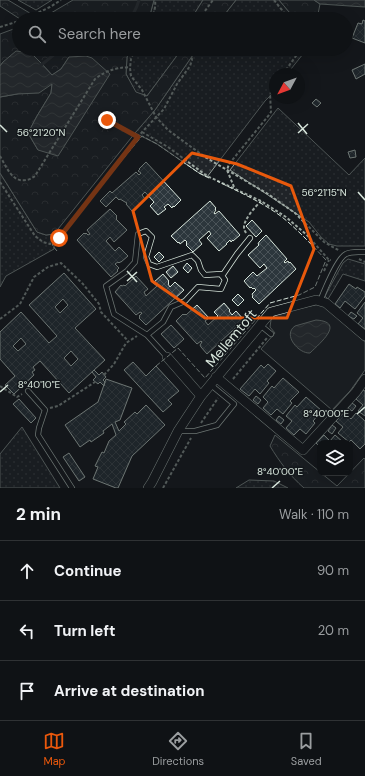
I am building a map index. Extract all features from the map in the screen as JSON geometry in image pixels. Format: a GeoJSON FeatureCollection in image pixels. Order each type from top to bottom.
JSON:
{"type":"FeatureCollection","features":[{"type":"Feature","properties":{"kind":"street","name":"Mellemtoft"},"geometry":{"type":"LineString","coordinates":[[148,488],[178,431],[201,396],[271,312],[316,300],[320,301]]}},
{"type":"Feature","properties":{"kind":"street"},"geometry":{"type":"LineString","coordinates":[[320,301],[326,303],[365,336]]}},
{"type":"Feature","properties":{"kind":"street"},"geometry":{"type":"LineString","coordinates":[[167,357],[201,396]]}},
{"type":"Feature","properties":{"kind":"street"},"geometry":{"type":"LineString","coordinates":[[213,381],[227,386],[303,450],[356,392],[365,379]]}},
{"type":"Feature","properties":{"kind":"lane"},"geometry":{"type":"LineString","coordinates":[[146,334],[163,322],[171,307],[184,301],[198,287],[221,288],[225,280],[221,274],[205,274],[201,270],[198,261],[192,255],[157,266],[149,264],[146,257],[152,237],[146,232],[138,234],[135,262],[127,271],[106,286],[114,314],[146,334],[167,357]]}},
{"type":"Feature","properties":{"kind":"lane"},"geometry":{"type":"LineString","coordinates":[[222,276],[250,238]]}},
{"type":"Feature","properties":{"kind":"lane"},"geometry":{"type":"LineString","coordinates":[[320,301],[338,262],[345,254],[365,252]]}},
{"type":"Feature","properties":{"kind":"lane"},"geometry":{"type":"LineString","coordinates":[[260,325],[271,334]]}},
{"type":"Feature","properties":{"kind":"lane","name":"Mellemtoft"},"geometry":{"type":"LineString","coordinates":[[195,431],[217,425],[234,404],[221,394],[213,381]]}},
{"type":"Feature","properties":{"kind":"lane"},"geometry":{"type":"LineString","coordinates":[[28,391],[45,410],[38,435],[72,488]]}},
{"type":"Feature","properties":{"kind":"lane"},"geometry":{"type":"LineString","coordinates":[[178,431],[195,431]]}},
{"type":"Feature","properties":{"kind":"path"},"geometry":{"type":"LineString","coordinates":[[40,12],[61,0]]}},
{"type":"Feature","properties":{"kind":"path"},"geometry":{"type":"LineString","coordinates":[[154,12],[156,4],[155,0]]}},
{"type":"Feature","properties":{"kind":"path"},"geometry":{"type":"LineString","coordinates":[[204,12],[213,0]]}},
{"type":"Feature","properties":{"kind":"path"},"geometry":{"type":"LineString","coordinates":[[274,0],[283,12]]}},
{"type":"Feature","properties":{"kind":"path"},"geometry":{"type":"LineString","coordinates":[[0,28],[12,24]]}},
{"type":"Feature","properties":{"kind":"path"},"geometry":{"type":"LineString","coordinates":[[132,56],[130,67],[131,76],[142,90],[156,117],[168,130],[205,157],[268,194],[295,213],[324,242],[345,254]]}},
{"type":"Feature","properties":{"kind":"path"},"geometry":{"type":"LineString","coordinates":[[0,182],[35,236],[42,242],[50,244],[59,238],[142,132],[164,109],[177,84],[190,66],[192,56]]}},
{"type":"Feature","properties":{"kind":"path"},"geometry":{"type":"LineString","coordinates":[[287,68],[296,56]]}},
{"type":"Feature","properties":{"kind":"path"},"geometry":{"type":"LineString","coordinates":[[0,156],[8,171],[12,176],[19,180],[25,180],[35,176],[95,79],[103,73],[117,68],[130,67]]}},
{"type":"Feature","properties":{"kind":"path"},"geometry":{"type":"LineString","coordinates":[[234,188],[227,170],[229,164],[269,115],[271,112],[271,104]]}},
{"type":"Feature","properties":{"kind":"path"},"geometry":{"type":"LineString","coordinates":[[107,120],[138,137]]}},
{"type":"Feature","properties":{"kind":"path"},"geometry":{"type":"LineString","coordinates":[[142,132],[168,147],[207,176],[261,201],[286,217],[307,235],[329,260],[324,272]]}},
{"type":"Feature","properties":{"kind":"path"},"geometry":{"type":"LineString","coordinates":[[250,238],[244,226],[248,216],[261,201]]}},
{"type":"Feature","properties":{"kind":"path"},"geometry":{"type":"LineString","coordinates":[[0,318],[20,304],[34,277],[48,267],[61,264],[83,284],[99,304],[101,312],[128,342]]}},
{"type":"Feature","properties":{"kind":"path"},"geometry":{"type":"LineString","coordinates":[[104,375],[114,364],[126,343],[146,334]]}},
{"type":"Feature","properties":{"kind":"path"},"geometry":{"type":"LineString","coordinates":[[227,386],[271,334]]}},
{"type":"Feature","properties":{"kind":"path"},"geometry":{"type":"LineString","coordinates":[[45,410],[58,406],[96,382]]}},
{"type":"Feature","properties":{"kind":"path"},"geometry":{"type":"LineString","coordinates":[[0,386],[17,397],[28,391]]}},
{"type":"Feature","properties":{"kind":"path"},"geometry":{"type":"LineString","coordinates":[[163,488],[195,431],[221,394]]}},
{"type":"Feature","properties":{"kind":"highlighted area"},"geometry":{"type":"Polygon","coordinates":[[[192,153],[237,164],[291,186],[314,249],[287,318],[205,318],[152,281],[133,211],[192,153]]]}},
{"type":"Feature","properties":{"kind":"green space"},"geometry":{"type":"Polygon","coordinates":[[[0,0],[8,0],[28,12],[12,12],[12,14],[0,6],[0,0]]]}},
{"type":"Feature","properties":{"kind":"green space"},"geometry":{"type":"Polygon","coordinates":[[[18,0],[52,0],[36,10],[18,0]]]}},
{"type":"Feature","properties":{"kind":"green space"},"geometry":{"type":"Polygon","coordinates":[[[73,0],[154,0],[151,12],[53,12],[73,0]]]}},
{"type":"Feature","properties":{"kind":"green space"},"geometry":{"type":"Polygon","coordinates":[[[154,0],[203,0],[195,12],[151,12],[154,0]]]}},
{"type":"Feature","properties":{"kind":"green space"},"geometry":{"type":"Polygon","coordinates":[[[203,0],[236,0],[227,12],[195,12],[203,0]]]}},
{"type":"Feature","properties":{"kind":"green space"},"geometry":{"type":"Polygon","coordinates":[[[236,0],[279,0],[289,12],[227,12],[236,0]]]}},
{"type":"Feature","properties":{"kind":"green space"},"geometry":{"type":"Polygon","coordinates":[[[279,0],[314,0],[320,4],[318,12],[289,12],[279,0]]]}},
{"type":"Feature","properties":{"kind":"green space"},"geometry":{"type":"Polygon","coordinates":[[[12,30],[12,56],[128,56],[126,74],[136,92],[147,96],[176,56],[192,56],[155,110],[54,234],[46,235],[37,232],[0,173],[0,97],[17,94],[52,84],[51,93],[28,133],[38,150],[69,57],[61,69],[52,75],[40,62],[3,62],[0,66],[0,34],[12,30]]]}},
{"type":"Feature","properties":{"kind":"green space"},"geometry":{"type":"Polygon","coordinates":[[[176,56],[147,96],[136,93],[126,74],[127,57],[176,56]]]}},
{"type":"Feature","properties":{"kind":"green space"},"geometry":{"type":"Polygon","coordinates":[[[192,56],[301,56],[292,68],[269,68],[269,97],[207,177],[157,144],[135,133],[155,110],[192,56]]]}},
{"type":"Feature","properties":{"kind":"green space"},"geometry":{"type":"Polygon","coordinates":[[[278,108],[349,175],[365,158],[365,246],[337,246],[329,244],[321,237],[309,222],[230,170],[278,108]]]}},
{"type":"Feature","properties":{"kind":"green space"},"geometry":{"type":"Polygon","coordinates":[[[0,173],[37,232],[46,235],[54,234],[54,249],[6,276],[0,287],[0,173]]]}},
{"type":"Feature","properties":{"kind":"green space"},"geometry":{"type":"Polygon","coordinates":[[[348,259],[365,264],[365,281],[343,274],[328,299],[325,296],[343,263],[348,259]]]}},
{"type":"Feature","properties":{"kind":"green space"},"geometry":{"type":"Polygon","coordinates":[[[320,304],[365,342],[365,370],[350,391],[332,410],[261,349],[275,333],[270,327],[271,320],[277,313],[320,304]]]}},
{"type":"Feature","properties":{"kind":"green space"},"geometry":{"type":"Polygon","coordinates":[[[22,427],[60,488],[0,488],[0,454],[22,427]]]}},
{"type":"Feature","properties":{"kind":"green space"},"geometry":{"type":"Polygon","coordinates":[[[275,435],[317,470],[317,476],[325,476],[337,486],[347,476],[353,476],[353,469],[364,458],[365,488],[304,488],[285,468],[270,446],[275,435]]]}},
{"type":"Feature","properties":{"kind":"green space"},"geometry":{"type":"Polygon","coordinates":[[[249,480],[274,481],[288,488],[236,488],[249,480]]]}},
{"type":"Feature","properties":{"kind":"water"},"geometry":{"type":"Polygon","coordinates":[[[314,0],[365,0],[365,7],[320,4],[314,0]]]}},
{"type":"Feature","properties":{"kind":"water"},"geometry":{"type":"Polygon","coordinates":[[[12,54],[12,56],[34,56],[52,75],[61,69],[69,57],[86,56],[92,58],[110,74],[58,156],[38,150],[28,133],[51,93],[52,84],[39,93],[17,94],[0,97],[0,66],[12,54]]]}},
{"type":"Feature","properties":{"kind":"water"},"geometry":{"type":"Polygon","coordinates":[[[316,320],[325,322],[329,325],[330,329],[328,334],[310,353],[301,350],[291,339],[291,330],[295,326],[316,320]]]}},
{"type":"Feature","properties":{"kind":"building"},"geometry":{"type":"Polygon","coordinates":[[[363,20],[365,21],[365,43],[353,38],[358,23],[362,24],[363,20]]]}},
{"type":"Feature","properties":{"kind":"building"},"geometry":{"type":"Polygon","coordinates":[[[365,64],[365,74],[356,79],[352,70],[365,64]]]}},
{"type":"Feature","properties":{"kind":"building"},"geometry":{"type":"Polygon","coordinates":[[[316,99],[321,103],[317,107],[312,103],[316,99]]]}},
{"type":"Feature","properties":{"kind":"building"},"geometry":{"type":"Polygon","coordinates":[[[355,150],[356,157],[350,158],[348,152],[355,150]]]}},
{"type":"Feature","properties":{"kind":"building"},"geometry":{"type":"Polygon","coordinates":[[[146,162],[181,200],[174,207],[173,206],[172,208],[168,204],[164,207],[166,209],[158,215],[150,206],[154,202],[145,192],[142,195],[145,199],[132,211],[126,204],[127,203],[116,197],[106,207],[100,201],[110,191],[112,193],[136,172],[139,175],[141,173],[138,171],[139,169],[146,162]]]}},
{"type":"Feature","properties":{"kind":"building"},"geometry":{"type":"Polygon","coordinates":[[[210,201],[216,208],[214,213],[215,214],[219,211],[240,235],[231,242],[230,240],[219,251],[207,238],[211,234],[209,231],[199,240],[202,244],[193,252],[186,245],[187,242],[185,240],[180,244],[171,236],[210,201]]]}},
{"type":"Feature","properties":{"kind":"building"},"geometry":{"type":"Polygon","coordinates":[[[110,209],[117,216],[116,219],[127,230],[114,242],[110,237],[106,241],[115,251],[119,247],[128,256],[121,262],[115,264],[119,268],[117,270],[118,271],[111,277],[77,240],[84,233],[88,235],[90,234],[87,230],[110,209]]]}},
{"type":"Feature","properties":{"kind":"building"},"geometry":{"type":"Polygon","coordinates":[[[252,220],[262,231],[256,237],[246,226],[252,220]]]}},
{"type":"Feature","properties":{"kind":"building"},"geometry":{"type":"Polygon","coordinates":[[[266,235],[287,259],[284,262],[290,262],[296,269],[259,304],[252,297],[252,294],[256,290],[251,287],[250,288],[244,281],[253,272],[257,276],[267,268],[264,264],[260,268],[248,255],[259,245],[259,242],[266,235]]]}},
{"type":"Feature","properties":{"kind":"building"},"geometry":{"type":"Polygon","coordinates":[[[159,252],[164,257],[159,262],[154,257],[159,252]]]}},
{"type":"Feature","properties":{"kind":"building"},"geometry":{"type":"Polygon","coordinates":[[[187,263],[192,268],[188,273],[183,268],[187,263]]]}},
{"type":"Feature","properties":{"kind":"building"},"geometry":{"type":"Polygon","coordinates":[[[173,266],[178,272],[171,278],[166,272],[173,266]]]}},
{"type":"Feature","properties":{"kind":"building"},"geometry":{"type":"Polygon","coordinates":[[[64,273],[96,309],[75,328],[105,360],[69,393],[40,361],[33,367],[35,370],[32,372],[34,375],[14,394],[5,385],[15,376],[0,359],[0,332],[21,312],[49,343],[57,336],[29,305],[64,273]],[[63,299],[55,307],[60,313],[68,305],[63,299]],[[21,338],[13,346],[18,351],[26,344],[21,338]],[[71,351],[64,358],[71,366],[78,359],[71,351]]]}},
{"type":"Feature","properties":{"kind":"building"},"geometry":{"type":"Polygon","coordinates":[[[163,274],[169,281],[168,284],[170,287],[175,282],[184,290],[146,325],[139,318],[142,313],[140,312],[136,315],[115,292],[121,285],[125,286],[136,276],[148,289],[144,292],[146,296],[157,286],[153,283],[163,274]]]}},
{"type":"Feature","properties":{"kind":"building"},"geometry":{"type":"Polygon","coordinates":[[[349,284],[356,289],[357,287],[365,292],[365,296],[355,309],[345,301],[340,308],[335,304],[349,284]]]}},
{"type":"Feature","properties":{"kind":"building"},"geometry":{"type":"Polygon","coordinates":[[[238,294],[244,300],[238,306],[232,300],[238,294]]]}},
{"type":"Feature","properties":{"kind":"building"},"geometry":{"type":"Polygon","coordinates":[[[365,302],[365,329],[358,324],[363,318],[357,313],[365,302]]]}},
{"type":"Feature","properties":{"kind":"building"},"geometry":{"type":"Polygon","coordinates":[[[224,303],[232,315],[236,311],[244,320],[207,354],[200,345],[202,342],[201,341],[197,344],[176,321],[183,314],[186,315],[197,305],[209,318],[205,321],[208,325],[218,316],[214,312],[224,303]]]}},
{"type":"Feature","properties":{"kind":"building"},"geometry":{"type":"Polygon","coordinates":[[[351,312],[357,316],[354,319],[348,316],[351,312]]]}},
{"type":"Feature","properties":{"kind":"building"},"geometry":{"type":"Polygon","coordinates":[[[171,325],[184,339],[174,348],[161,334],[171,325]]]}},
{"type":"Feature","properties":{"kind":"building"},"geometry":{"type":"Polygon","coordinates":[[[133,362],[146,376],[156,366],[179,391],[168,400],[172,404],[163,412],[124,370],[133,362]]]}},
{"type":"Feature","properties":{"kind":"building"},"geometry":{"type":"Polygon","coordinates":[[[268,364],[276,371],[267,381],[269,383],[260,394],[255,389],[249,396],[240,389],[261,365],[264,368],[268,364]]]}},
{"type":"Feature","properties":{"kind":"building"},"geometry":{"type":"Polygon","coordinates":[[[94,370],[99,375],[102,372],[106,377],[103,380],[105,382],[104,386],[100,382],[98,384],[93,380],[96,377],[92,372],[94,370]]]}},
{"type":"Feature","properties":{"kind":"building"},"geometry":{"type":"Polygon","coordinates":[[[283,378],[299,392],[290,401],[292,403],[283,414],[277,409],[271,415],[263,408],[268,402],[263,397],[272,386],[274,388],[283,378]]]}},
{"type":"Feature","properties":{"kind":"building"},"geometry":{"type":"Polygon","coordinates":[[[106,379],[132,388],[120,420],[115,422],[119,431],[126,424],[124,422],[135,412],[137,414],[146,405],[165,425],[132,456],[118,488],[93,479],[98,467],[95,466],[102,452],[104,453],[109,441],[116,435],[112,424],[103,431],[104,433],[91,442],[90,440],[80,447],[65,425],[98,402],[106,379]]]}},
{"type":"Feature","properties":{"kind":"building"},"geometry":{"type":"Polygon","coordinates":[[[363,390],[365,391],[365,416],[358,411],[363,405],[356,399],[363,390]]]}},
{"type":"Feature","properties":{"kind":"building"},"geometry":{"type":"Polygon","coordinates":[[[256,396],[261,400],[258,404],[253,400],[256,396]]]}},
{"type":"Feature","properties":{"kind":"building"},"geometry":{"type":"Polygon","coordinates":[[[306,397],[322,411],[313,421],[315,423],[306,434],[300,429],[294,435],[286,428],[292,421],[286,416],[295,405],[297,407],[306,397]]]}},
{"type":"Feature","properties":{"kind":"building"},"geometry":{"type":"Polygon","coordinates":[[[19,399],[36,418],[31,423],[13,404],[19,399]]]}},
{"type":"Feature","properties":{"kind":"building"},"geometry":{"type":"Polygon","coordinates":[[[352,403],[356,406],[352,411],[348,408],[352,403]]]}},
{"type":"Feature","properties":{"kind":"building"},"geometry":{"type":"Polygon","coordinates":[[[344,412],[351,419],[356,413],[365,421],[365,444],[360,449],[353,442],[353,440],[347,440],[338,433],[343,427],[336,421],[344,412]]]}},
{"type":"Feature","properties":{"kind":"building"},"geometry":{"type":"Polygon","coordinates":[[[279,416],[284,420],[281,424],[276,420],[279,416]]]}},
{"type":"Feature","properties":{"kind":"building"},"geometry":{"type":"Polygon","coordinates":[[[332,425],[336,428],[332,434],[328,431],[332,425]]]}},
{"type":"Feature","properties":{"kind":"building"},"geometry":{"type":"Polygon","coordinates":[[[324,435],[329,440],[319,440],[324,435]]]}},
{"type":"Feature","properties":{"kind":"building"},"geometry":{"type":"Polygon","coordinates":[[[335,435],[341,440],[331,440],[335,435]]]}},
{"type":"Feature","properties":{"kind":"building"},"geometry":{"type":"Polygon","coordinates":[[[69,453],[85,477],[79,481],[63,457],[69,453]]]}},
{"type":"Feature","properties":{"kind":"waterway"},"geometry":{"type":"LineString","coordinates":[[134,12],[139,0]]}},
{"type":"Feature","properties":{"kind":"waterway"},"geometry":{"type":"LineString","coordinates":[[40,66],[52,56]]}},
{"type":"Feature","properties":{"kind":"fence"},"geometry":{"type":"LineString","coordinates":[[57,251],[52,245],[59,239],[142,136],[209,178]]}},
{"type":"Feature","properties":{"kind":"fence"},"geometry":{"type":"LineString","coordinates":[[156,366],[178,348],[205,378],[270,303],[299,295],[315,287],[326,260],[282,217],[258,202],[217,181]]}},
{"type":"Feature","properties":{"kind":"route"},"geometry":{"type":"LineString","coordinates":[[59,238],[138,137],[107,120]]}}]}
